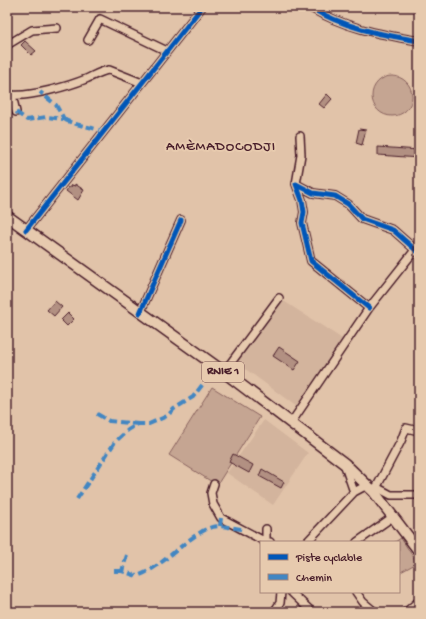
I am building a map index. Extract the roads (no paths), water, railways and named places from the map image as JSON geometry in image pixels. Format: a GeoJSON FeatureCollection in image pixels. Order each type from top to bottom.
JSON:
{"type":"FeatureCollection","features":[{"type":"Feature","properties":{"kind":"highway","name":"RNIE 1"},"geometry":{"type":"LineString","coordinates":[[7,216],[224,372],[345,464],[372,488],[419,551]]}},
{"type":"Feature","properties":{"kind":"street"},"geometry":{"type":"LineString","coordinates":[[26,230],[202,7]]}},
{"type":"Feature","properties":{"kind":"street"},"geometry":{"type":"LineString","coordinates":[[309,7],[329,19],[348,26],[419,41]]}},
{"type":"Feature","properties":{"kind":"street"},"geometry":{"type":"LineString","coordinates":[[88,40],[100,19],[168,51]]}},
{"type":"Feature","properties":{"kind":"street"},"geometry":{"type":"LineString","coordinates":[[7,46],[32,30],[57,28]]}},
{"type":"Feature","properties":{"kind":"street"},"geometry":{"type":"LineString","coordinates":[[16,112],[10,94],[21,96],[40,92],[84,80],[109,70],[142,83]]}},
{"type":"Feature","properties":{"kind":"street"},"geometry":{"type":"LineString","coordinates":[[300,136],[300,158],[296,184],[302,200],[304,212],[302,224],[311,261],[369,308]]}},
{"type":"Feature","properties":{"kind":"street"},"geometry":{"type":"LineString","coordinates":[[291,423],[369,308],[418,249],[393,230],[362,219],[348,204],[335,196],[313,193],[296,184]]}},
{"type":"Feature","properties":{"kind":"street"},"geometry":{"type":"LineString","coordinates":[[140,313],[181,220]]}},
{"type":"Feature","properties":{"kind":"street"},"geometry":{"type":"LineString","coordinates":[[224,372],[278,298]]}},
{"type":"Feature","properties":{"kind":"street"},"geometry":{"type":"LineString","coordinates":[[372,488],[401,441],[406,428],[419,431]]}},
{"type":"Feature","properties":{"kind":"street"},"geometry":{"type":"LineString","coordinates":[[345,464],[354,492]]}},
{"type":"Feature","properties":{"kind":"street"},"geometry":{"type":"LineString","coordinates":[[214,484],[211,494],[213,504],[221,518],[264,541]]}},
{"type":"Feature","properties":{"kind":"street"},"geometry":{"type":"LineString","coordinates":[[308,541],[354,492],[372,488],[391,495],[419,494]]}},
{"type":"Feature","properties":{"kind":"street"},"geometry":{"type":"LineString","coordinates":[[358,541],[394,516]]}},
{"type":"Feature","properties":{"kind":"street"},"geometry":{"type":"LineString","coordinates":[[266,529],[266,541]]}},
{"type":"Feature","properties":{"kind":"street"},"geometry":{"type":"LineString","coordinates":[[274,612],[280,603],[281,593]]}},
{"type":"Feature","properties":{"kind":"street"},"geometry":{"type":"LineString","coordinates":[[292,593],[312,612]]}},
{"type":"Feature","properties":{"kind":"street"},"geometry":{"type":"LineString","coordinates":[[357,593],[363,602],[375,612]]}},
{"type":"Feature","properties":{"kind":"street"},"geometry":{"type":"LineString","coordinates":[[406,612],[419,601]]}},
{"type":"Feature","properties":{"kind":"district","name":"AMÈMADOCODJI"},"geometry":{"type":"Point","coordinates":[221,147]}}]}
